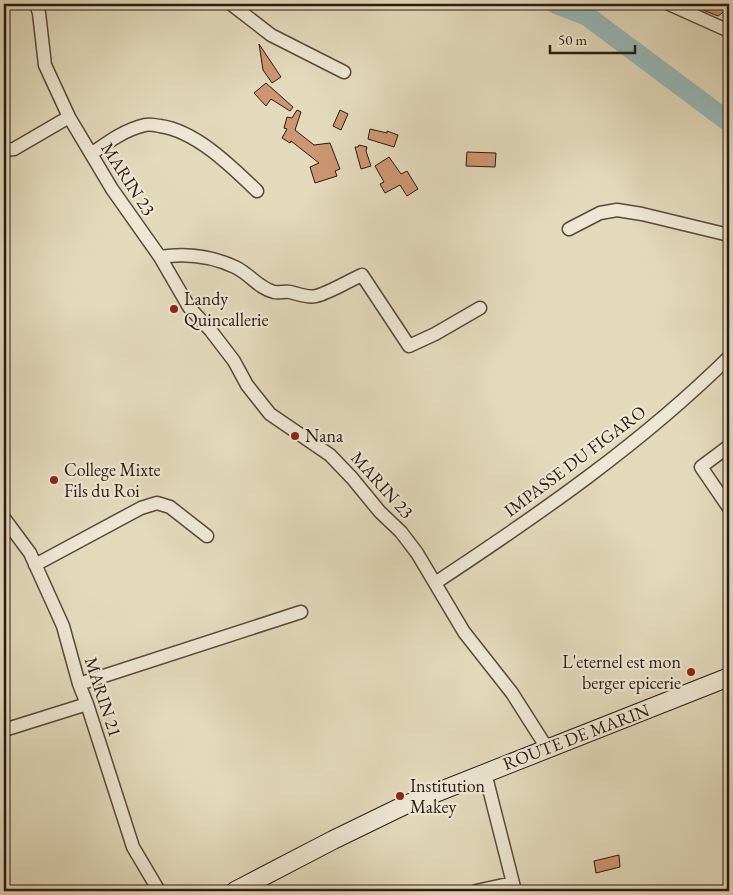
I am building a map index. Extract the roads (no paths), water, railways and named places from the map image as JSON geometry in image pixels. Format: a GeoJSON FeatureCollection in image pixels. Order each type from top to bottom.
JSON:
{"type":"FeatureCollection","features":[{"type":"Feature","properties":{"kind":"main road","name":"ROUTE DE MARIN"},"geometry":{"type":"LineString","coordinates":[[235,891],[333,840],[406,805],[729,677]]}},
{"type":"Feature","properties":{"kind":"street","name":"MARIN 23"},"geometry":{"type":"LineString","coordinates":[[36,4],[39,13],[45,65],[69,117],[112,189],[160,257],[190,307],[212,331],[234,361],[247,385],[270,414],[330,455],[380,512],[401,532],[417,552],[464,632],[512,693],[546,748]]}},
{"type":"Feature","properties":{"kind":"street"},"geometry":{"type":"LineString","coordinates":[[231,4],[271,34],[344,72]]}},
{"type":"Feature","properties":{"kind":"street"},"geometry":{"type":"LineString","coordinates":[[669,4],[729,31]]}},
{"type":"Feature","properties":{"kind":"street"},"geometry":{"type":"LineString","coordinates":[[4,150],[14,149],[69,117]]}},
{"type":"Feature","properties":{"kind":"street"},"geometry":{"type":"LineString","coordinates":[[91,154],[123,133],[147,124],[172,128],[199,141],[241,175],[257,191]]}},
{"type":"Feature","properties":{"kind":"street"},"geometry":{"type":"LineString","coordinates":[[570,229],[600,214],[617,210],[642,214],[729,235]]}},
{"type":"Feature","properties":{"kind":"street"},"geometry":{"type":"LineString","coordinates":[[160,257],[181,254],[208,258],[246,273],[265,289],[303,296],[317,296],[362,275],[366,278],[409,346],[435,334],[480,308]]}},
{"type":"Feature","properties":{"kind":"street","name":"IMPASSE DU FIGARO"},"geometry":{"type":"LineString","coordinates":[[435,583],[524,524],[604,466],[729,357]]}},
{"type":"Feature","properties":{"kind":"street"},"geometry":{"type":"LineString","coordinates":[[729,446],[701,467],[729,508]]}},
{"type":"Feature","properties":{"kind":"street"},"geometry":{"type":"LineString","coordinates":[[35,565],[141,508],[157,503],[170,507],[207,536]]}},
{"type":"Feature","properties":{"kind":"street","name":"MARIN 21"},"geometry":{"type":"LineString","coordinates":[[4,518],[30,553],[63,626],[79,684],[133,847],[158,891]]}},
{"type":"Feature","properties":{"kind":"street"},"geometry":{"type":"LineString","coordinates":[[79,684],[301,612]]}},
{"type":"Feature","properties":{"kind":"street"},"geometry":{"type":"LineString","coordinates":[[4,730],[87,704]]}},
{"type":"Feature","properties":{"kind":"street"},"geometry":{"type":"LineString","coordinates":[[476,891],[514,887],[485,773]]}},
{"type":"Feature","properties":{"kind":"waterway"},"geometry":{"type":"LineString","coordinates":[[556,4],[587,16],[729,122]]}},
{"type":"Feature","properties":{"kind":"place","name":"Landy Quincallerie"},"geometry":{"type":"Point","coordinates":[174,309]}},
{"type":"Feature","properties":{"kind":"place","name":"Nana"},"geometry":{"type":"Point","coordinates":[295,436]}},
{"type":"Feature","properties":{"kind":"place","name":"College Mixte Fils du Roi"},"geometry":{"type":"Point","coordinates":[54,480]}},
{"type":"Feature","properties":{"kind":"place","name":"L'eternel est mon berger epicerie"},"geometry":{"type":"Point","coordinates":[691,672]}},
{"type":"Feature","properties":{"kind":"place","name":"Institution Makey"},"geometry":{"type":"Point","coordinates":[400,796]}}]}
